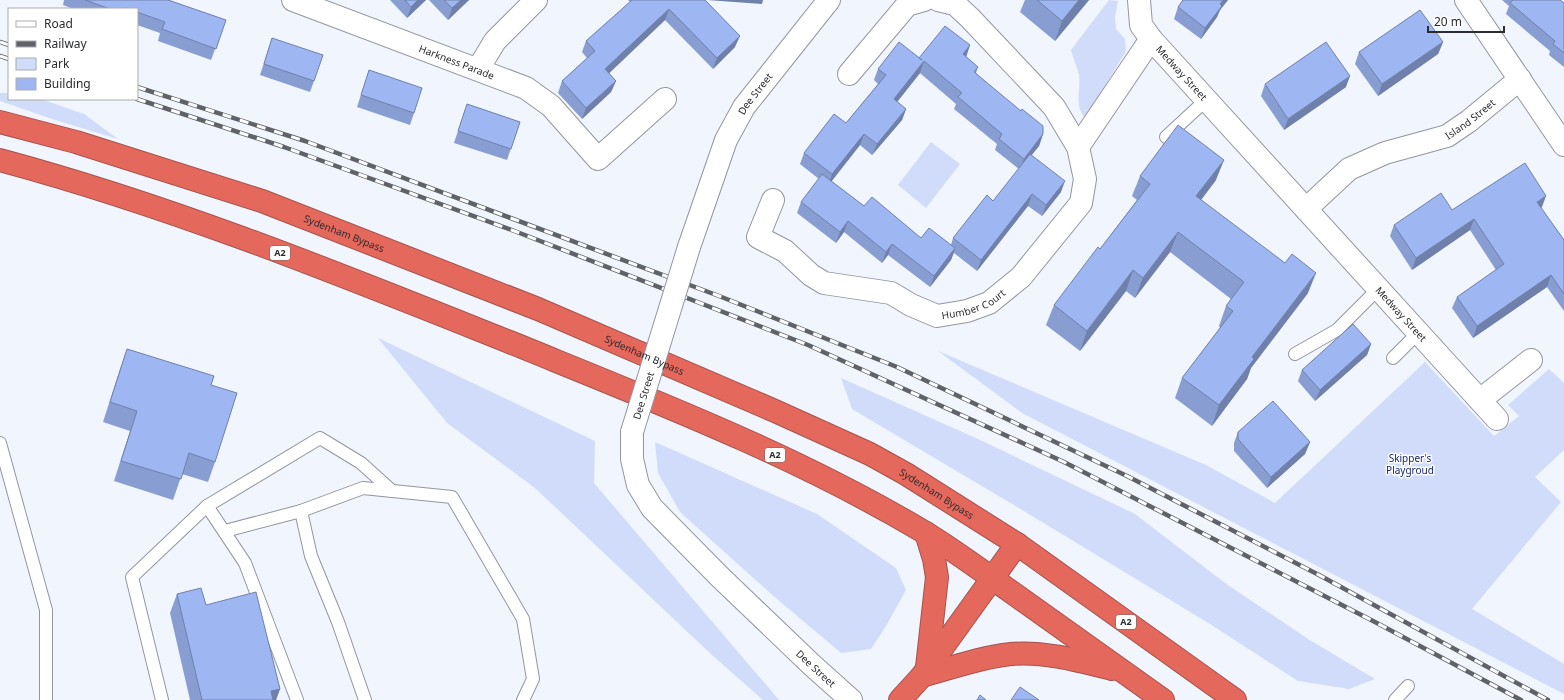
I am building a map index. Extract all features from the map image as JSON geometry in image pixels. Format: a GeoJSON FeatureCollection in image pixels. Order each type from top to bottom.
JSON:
{"type":"FeatureCollection","features":[{"type":"Feature","properties":{"kind":"highway","name":"Sydenham Bypass"},"geometry":{"type":"LineString","coordinates":[[0,122],[76,142],[262,200],[538,309],[775,411],[870,454],[906,474],[1017,544],[1235,700]]}},
{"type":"Feature","properties":{"kind":"highway","name":"A2"},"geometry":{"type":"LineString","coordinates":[[0,160],[61,176],[207,225],[432,311],[612,384],[731,435],[812,473],[926,533],[1163,700]]}},
{"type":"Feature","properties":{"kind":"highway"},"geometry":{"type":"LineString","coordinates":[[924,672],[937,577],[934,559],[926,533]]}},
{"type":"Feature","properties":{"kind":"highway"},"geometry":{"type":"LineString","coordinates":[[900,700],[924,672],[1017,544]]}},
{"type":"Feature","properties":{"kind":"highway"},"geometry":{"type":"LineString","coordinates":[[924,672],[992,656],[1013,654],[1057,657],[1123,672]]}},
{"type":"Feature","properties":{"kind":"street","name":"Harkness Parade"},"geometry":{"type":"LineString","coordinates":[[293,0],[334,7],[526,88],[551,106],[598,159],[665,99]]}},
{"type":"Feature","properties":{"kind":"street"},"geometry":{"type":"LineString","coordinates":[[478,69],[495,41],[536,0]]}},
{"type":"Feature","properties":{"kind":"street","name":"Dee Street"},"geometry":{"type":"LineString","coordinates":[[829,0],[744,107],[726,140],[689,247],[632,432],[632,459],[638,485],[652,508],[802,656],[851,700]]}},
{"type":"Feature","properties":{"kind":"street"},"geometry":{"type":"LineString","coordinates":[[849,74],[907,5],[924,0]]}},
{"type":"Feature","properties":{"kind":"street","name":"Humber Court"},"geometry":{"type":"LineString","coordinates":[[774,200],[758,238],[785,251],[812,275],[824,283],[891,293],[911,305],[937,316],[967,311],[989,304],[1021,277],[1081,204],[1085,179],[1078,147],[1054,106],[955,4],[938,0]]}},
{"type":"Feature","properties":{"kind":"street","name":"Medway Street"},"geometry":{"type":"LineString","coordinates":[[1139,0],[1141,25],[1151,39],[1497,419]]}},
{"type":"Feature","properties":{"kind":"street"},"geometry":{"type":"LineString","coordinates":[[1466,0],[1562,137]]}},
{"type":"Feature","properties":{"kind":"street"},"geometry":{"type":"LineString","coordinates":[[1078,147],[1151,39]]}},
{"type":"Feature","properties":{"kind":"street","name":"Island Street"},"geometry":{"type":"LineString","coordinates":[[1306,209],[1349,169],[1385,153],[1414,147],[1447,136],[1469,121],[1520,79]]}},
{"type":"Feature","properties":{"kind":"street"},"geometry":{"type":"LineString","coordinates":[[1480,400],[1531,360]]}},
{"type":"Feature","properties":{"kind":"lane"},"geometry":{"type":"LineString","coordinates":[[1166,137],[1206,100]]}},
{"type":"Feature","properties":{"kind":"lane"},"geometry":{"type":"LineString","coordinates":[[1294,354],[1337,330],[1378,289]]}},
{"type":"Feature","properties":{"kind":"lane"},"geometry":{"type":"LineString","coordinates":[[1393,358],[1418,333]]}},
{"type":"Feature","properties":{"kind":"lane"},"geometry":{"type":"LineString","coordinates":[[162,700],[132,577],[207,506],[320,438],[361,463],[392,491]]}},
{"type":"Feature","properties":{"kind":"lane"},"geometry":{"type":"LineString","coordinates":[[0,443],[46,610],[46,700]]}},
{"type":"Feature","properties":{"kind":"lane"},"geometry":{"type":"LineString","coordinates":[[225,532],[302,511],[363,488],[452,496],[523,619],[533,679],[523,700]]}},
{"type":"Feature","properties":{"kind":"lane"},"geometry":{"type":"LineString","coordinates":[[207,506],[245,563],[297,700]]}},
{"type":"Feature","properties":{"kind":"lane"},"geometry":{"type":"LineString","coordinates":[[302,511],[311,556],[338,622],[365,700]]}},
{"type":"Feature","properties":{"kind":"lane"},"geometry":{"type":"LineString","coordinates":[[1395,700],[1408,686]]}},
{"type":"Feature","properties":{"kind":"green space"},"geometry":{"type":"Polygon","coordinates":[[[1109,0],[1118,1],[1115,17],[1116,29],[1125,39],[1126,51],[1085,118],[1080,108],[1079,75],[1071,50],[1109,0]]]}},
{"type":"Feature","properties":{"kind":"green space"},"geometry":{"type":"Polygon","coordinates":[[[0,93],[8,93],[8,100],[44,100],[84,114],[118,139],[52,119],[0,101],[0,93]]]}},
{"type":"Feature","properties":{"kind":"green space"},"geometry":{"type":"Polygon","coordinates":[[[931,142],[960,164],[926,208],[898,185],[931,142]]]}},
{"type":"Feature","properties":{"kind":"green space"},"geometry":{"type":"Polygon","coordinates":[[[378,338],[595,441],[594,483],[779,700],[763,700],[712,655],[535,488],[447,423],[378,338]]]}},
{"type":"Feature","properties":{"kind":"green space","name":"Skipper's Playgroud"},"geometry":{"type":"Polygon","coordinates":[[[938,351],[1206,465],[1275,503],[1425,362],[1494,436],[1519,416],[1508,405],[1549,369],[1564,383],[1564,450],[1535,477],[1561,502],[1472,609],[1564,664],[1564,694],[1022,413],[938,351]]]}},
{"type":"Feature","properties":{"kind":"green space"},"geometry":{"type":"Polygon","coordinates":[[[841,378],[978,439],[1135,514],[1225,583],[1308,639],[1375,679],[1349,689],[1298,681],[1210,624],[852,409],[841,378]]]}},
{"type":"Feature","properties":{"kind":"green space"},"geometry":{"type":"Polygon","coordinates":[[[655,442],[817,514],[896,568],[906,590],[871,649],[841,653],[770,593],[680,512],[658,473],[655,442]]]}},
{"type":"Feature","properties":{"kind":"building"},"geometry":{"type":"Polygon","coordinates":[[[85,0],[168,0],[226,20],[216,49],[162,29],[165,22],[138,12],[138,8],[107,8],[85,0]]]}},
{"type":"Feature","properties":{"kind":"building"},"geometry":{"type":"Polygon","coordinates":[[[405,0],[418,0],[411,7],[405,0]]]}},
{"type":"Feature","properties":{"kind":"building"},"geometry":{"type":"Polygon","coordinates":[[[444,0],[461,0],[452,8],[444,0]]]}},
{"type":"Feature","properties":{"kind":"building"},"geometry":{"type":"Polygon","coordinates":[[[632,0],[705,0],[740,36],[717,58],[669,9],[605,69],[616,81],[586,108],[562,81],[595,51],[586,41],[632,0]]]}},
{"type":"Feature","properties":{"kind":"building"},"geometry":{"type":"Polygon","coordinates":[[[1037,0],[1079,0],[1062,21],[1037,0]]]}},
{"type":"Feature","properties":{"kind":"building"},"geometry":{"type":"Polygon","coordinates":[[[1183,0],[1223,0],[1220,4],[1222,6],[1205,28],[1178,7],[1183,0]]]}},
{"type":"Feature","properties":{"kind":"building"},"geometry":{"type":"Polygon","coordinates":[[[1513,0],[1560,0],[1564,3],[1564,53],[1553,44],[1555,41],[1510,3],[1513,0]]]}},
{"type":"Feature","properties":{"kind":"building"},"geometry":{"type":"Polygon","coordinates":[[[1420,10],[1443,42],[1382,84],[1359,52],[1420,10]]]}},
{"type":"Feature","properties":{"kind":"building"},"geometry":{"type":"Polygon","coordinates":[[[945,26],[970,45],[963,54],[978,67],[974,72],[1021,111],[1022,109],[1043,126],[1043,134],[1024,159],[999,139],[1002,134],[958,97],[962,93],[924,61],[894,99],[906,109],[877,144],[864,134],[832,174],[804,153],[834,114],[846,123],[886,75],[878,69],[899,42],[919,58],[945,26]]]}},
{"type":"Feature","properties":{"kind":"building"},"geometry":{"type":"Polygon","coordinates":[[[272,38],[323,55],[314,81],[264,64],[272,38]]]}},
{"type":"Feature","properties":{"kind":"building"},"geometry":{"type":"Polygon","coordinates":[[[1326,42],[1350,76],[1288,119],[1265,84],[1326,42]]]}},
{"type":"Feature","properties":{"kind":"building"},"geometry":{"type":"Polygon","coordinates":[[[369,70],[422,88],[414,113],[361,95],[369,70]]]}},
{"type":"Feature","properties":{"kind":"building"},"geometry":{"type":"Polygon","coordinates":[[[467,104],[520,122],[511,149],[458,131],[467,104]]]}},
{"type":"Feature","properties":{"kind":"building"},"geometry":{"type":"Polygon","coordinates":[[[1178,125],[1224,160],[1196,196],[1285,263],[1292,254],[1316,273],[1252,357],[1254,359],[1219,405],[1182,378],[1233,311],[1226,306],[1244,282],[1178,232],[1143,278],[1133,270],[1087,331],[1054,305],[1098,247],[1100,249],[1150,184],[1140,176],[1178,125]]]}},
{"type":"Feature","properties":{"kind":"building"},"geometry":{"type":"Polygon","coordinates":[[[1030,154],[1065,181],[1046,205],[1032,194],[981,260],[953,238],[987,195],[993,201],[1030,154]]]}},
{"type":"Feature","properties":{"kind":"building"},"geometry":{"type":"Polygon","coordinates":[[[1525,163],[1546,196],[1537,202],[1564,240],[1564,294],[1551,275],[1477,326],[1457,297],[1504,264],[1474,219],[1416,258],[1394,225],[1441,193],[1452,210],[1525,163]]]}},
{"type":"Feature","properties":{"kind":"building"},"geometry":{"type":"Polygon","coordinates":[[[822,174],[864,206],[872,197],[921,238],[929,228],[955,248],[934,276],[892,244],[886,252],[848,221],[840,232],[801,202],[822,174]]]}},
{"type":"Feature","properties":{"kind":"building"},"geometry":{"type":"Polygon","coordinates":[[[1353,324],[1371,344],[1320,390],[1302,370],[1353,324]]]}},
{"type":"Feature","properties":{"kind":"building"},"geometry":{"type":"Polygon","coordinates":[[[127,349],[214,376],[211,385],[237,393],[215,462],[189,453],[181,479],[121,461],[137,411],[110,402],[127,349]]]}},
{"type":"Feature","properties":{"kind":"building"},"geometry":{"type":"Polygon","coordinates":[[[1273,401],[1310,442],[1271,477],[1238,439],[1238,432],[1273,401]]]}},
{"type":"Feature","properties":{"kind":"building"},"geometry":{"type":"Polygon","coordinates":[[[201,588],[206,605],[256,592],[280,689],[271,691],[273,700],[202,700],[177,594],[201,588]]]}},
{"type":"Feature","properties":{"kind":"building"},"geometry":{"type":"Polygon","coordinates":[[[1020,687],[1039,700],[1011,700],[1020,687]]]}},
{"type":"Feature","properties":{"kind":"building"},"geometry":{"type":"Polygon","coordinates":[[[980,695],[986,700],[977,700],[980,695]]]}},
{"type":"Feature","properties":{"kind":"railway"},"geometry":{"type":"LineString","coordinates":[[0,42],[8,45]]}},
{"type":"Feature","properties":{"kind":"railway"},"geometry":{"type":"LineString","coordinates":[[0,56],[8,59]]}},
{"type":"Feature","properties":{"kind":"railway"},"geometry":{"type":"LineString","coordinates":[[138,87],[305,141],[719,296],[897,367],[1127,476],[1319,575],[1548,700]]}},
{"type":"Feature","properties":{"kind":"railway"},"geometry":{"type":"LineString","coordinates":[[138,99],[284,147],[517,232],[808,345],[1064,462],[1375,622],[1521,700]]}}]}
